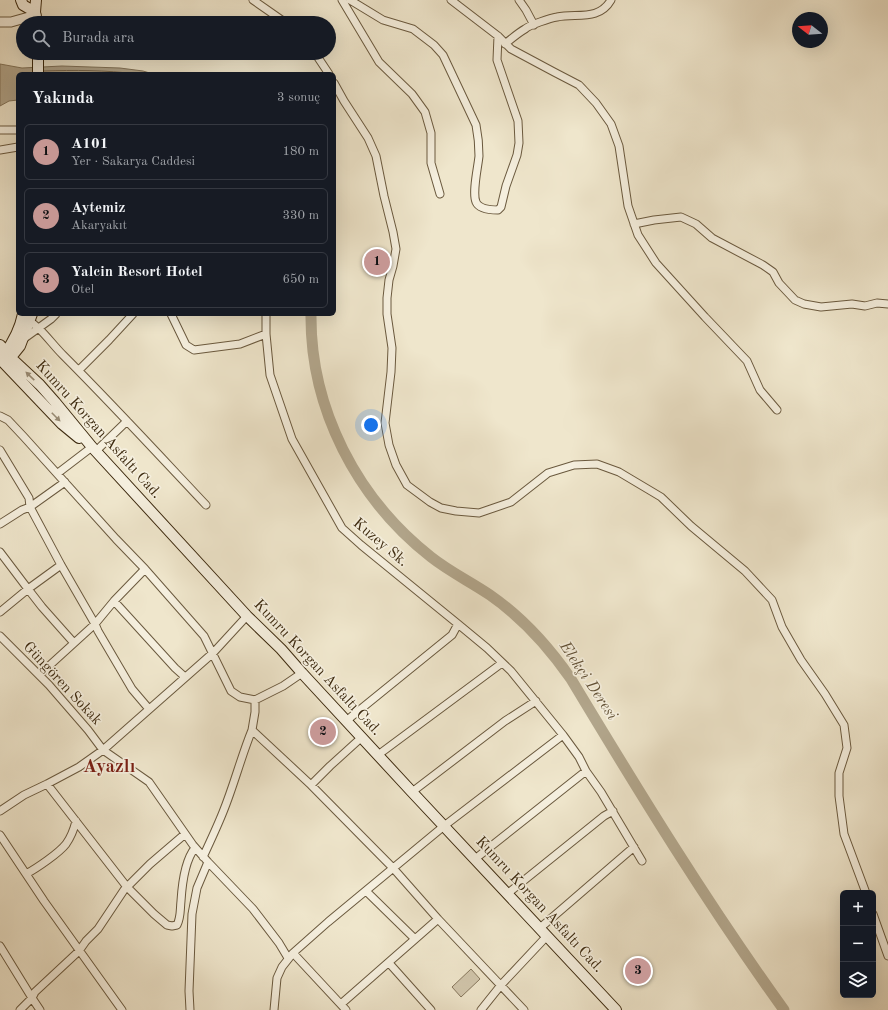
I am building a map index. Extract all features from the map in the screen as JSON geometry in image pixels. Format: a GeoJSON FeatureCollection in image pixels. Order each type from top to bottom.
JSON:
{"type":"FeatureCollection","features":[{"type":"Feature","properties":{"kind":"main road"},"geometry":{"type":"LineString","coordinates":[[21,0],[23,5],[35,16]]}},
{"type":"Feature","properties":{"kind":"main road"},"geometry":{"type":"LineString","coordinates":[[36,16],[38,0]]}},
{"type":"Feature","properties":{"kind":"main road"},"geometry":{"type":"LineString","coordinates":[[38,60],[38,72]]}},
{"type":"Feature","properties":{"kind":"main road"},"geometry":{"type":"LineString","coordinates":[[4,356],[20,346],[27,317]]}},
{"type":"Feature","properties":{"kind":"main road"},"geometry":{"type":"LineString","coordinates":[[4,356],[27,317]]}},
{"type":"Feature","properties":{"kind":"main road","name":"Kumru Korgan Asfaltı Cad."},"geometry":{"type":"LineString","coordinates":[[4,356],[40,385],[94,449],[247,616],[281,649],[346,721],[616,1010]]}},
{"type":"Feature","properties":{"kind":"street"},"geometry":{"type":"LineString","coordinates":[[253,0],[276,16]]}},
{"type":"Feature","properties":{"kind":"street"},"geometry":{"type":"LineString","coordinates":[[342,0],[379,62],[412,94],[425,112],[431,133],[431,163],[440,194]]}},
{"type":"Feature","properties":{"kind":"street"},"geometry":{"type":"LineString","coordinates":[[350,0],[383,20],[413,29],[434,45],[443,55],[476,125],[478,136],[478,155],[474,194],[476,203],[482,207],[492,210],[498,210],[501,206],[506,186],[517,155],[519,143],[518,121],[496,60],[498,36]]}},
{"type":"Feature","properties":{"kind":"street"},"geometry":{"type":"LineString","coordinates":[[451,0],[498,36],[511,49],[579,85],[596,103],[611,124],[619,146],[628,206],[638,235],[656,263],[705,317],[747,360],[760,390],[777,410]]}},
{"type":"Feature","properties":{"kind":"street"},"geometry":{"type":"LineString","coordinates":[[518,0],[526,10],[534,25]]}},
{"type":"Feature","properties":{"kind":"street"},"geometry":{"type":"LineString","coordinates":[[505,44],[526,27],[557,17],[600,12],[609,4],[611,0]]}},
{"type":"Feature","properties":{"kind":"street"},"geometry":{"type":"LineString","coordinates":[[0,22],[16,21]]}},
{"type":"Feature","properties":{"kind":"street"},"geometry":{"type":"LineString","coordinates":[[320,60],[328,72]]}},
{"type":"Feature","properties":{"kind":"street"},"geometry":{"type":"LineString","coordinates":[[336,86],[368,138],[376,156],[393,232],[396,249],[389,280],[387,298],[387,314],[392,348],[391,372],[385,423],[389,445],[396,464],[407,485],[441,508],[479,513],[510,502],[548,473],[574,465],[597,464],[619,472],[661,496],[691,526],[745,571],[772,600],[782,627],[801,660],[825,694],[844,725],[847,748],[839,773],[840,803],[844,834],[865,890]]}},
{"type":"Feature","properties":{"kind":"street"},"geometry":{"type":"LineString","coordinates":[[0,130],[16,130]]}},
{"type":"Feature","properties":{"kind":"street"},"geometry":{"type":"LineString","coordinates":[[0,150],[16,147]]}},
{"type":"Feature","properties":{"kind":"street"},"geometry":{"type":"LineString","coordinates":[[634,224],[681,217],[696,224],[712,238],[763,265],[773,272],[779,283],[795,300],[804,304],[820,306],[852,304],[865,306],[877,303],[888,304]]}},
{"type":"Feature","properties":{"kind":"street"},"geometry":{"type":"LineString","coordinates":[[22,340],[54,316]]}},
{"type":"Feature","properties":{"kind":"street"},"geometry":{"type":"LineString","coordinates":[[79,370],[131,316]]}},
{"type":"Feature","properties":{"kind":"street"},"geometry":{"type":"LineString","coordinates":[[172,316],[186,345],[194,350],[240,344],[266,334]]}},
{"type":"Feature","properties":{"kind":"street","name":"Kuzey Sk."},"geometry":{"type":"LineString","coordinates":[[266,316],[266,334],[270,375],[292,439],[342,528],[487,648],[511,671],[579,757],[586,771],[601,792],[642,861]]}},
{"type":"Feature","properties":{"kind":"street"},"geometry":{"type":"LineString","coordinates":[[27,317],[206,505]]}},
{"type":"Feature","properties":{"kind":"street"},"geometry":{"type":"LineString","coordinates":[[0,416],[8,420],[58,473],[204,636],[231,691],[240,697],[255,700],[283,686],[302,673]]}},
{"type":"Feature","properties":{"kind":"street"},"geometry":{"type":"LineString","coordinates":[[58,473],[94,449],[127,421]]}},
{"type":"Feature","properties":{"kind":"street"},"geometry":{"type":"LineString","coordinates":[[0,450],[29,498],[30,507],[98,631],[132,690],[149,709]]}},
{"type":"Feature","properties":{"kind":"street"},"geometry":{"type":"LineString","coordinates":[[0,524],[22,510],[30,507],[65,482]]}},
{"type":"Feature","properties":{"kind":"street"},"geometry":{"type":"LineString","coordinates":[[0,552],[42,607],[74,643]]}},
{"type":"Feature","properties":{"kind":"street"},"geometry":{"type":"LineString","coordinates":[[0,612],[61,565]]}},
{"type":"Feature","properties":{"kind":"street"},"geometry":{"type":"LineString","coordinates":[[39,675],[95,624],[114,601],[145,569]]}},
{"type":"Feature","properties":{"kind":"street"},"geometry":{"type":"LineString","coordinates":[[114,601],[185,677]]}},
{"type":"Feature","properties":{"kind":"street"},"geometry":{"type":"LineString","coordinates":[[0,811],[24,795],[79,767],[103,750],[213,653],[247,616]]}},
{"type":"Feature","properties":{"kind":"street"},"geometry":{"type":"LineString","coordinates":[[346,721],[452,635],[458,624]]}},
{"type":"Feature","properties":{"kind":"street","name":"Güngören Sokak"},"geometry":{"type":"LineString","coordinates":[[0,636],[39,675],[88,730],[103,750],[149,782],[205,860],[253,909],[291,956],[346,1010]]}},
{"type":"Feature","properties":{"kind":"street"},"geometry":{"type":"LineString","coordinates":[[378,754],[502,663]]}},
{"type":"Feature","properties":{"kind":"street"},"geometry":{"type":"LineString","coordinates":[[190,1010],[188,991],[192,914],[197,888],[205,860],[252,730],[255,700]]}},
{"type":"Feature","properties":{"kind":"street"},"geometry":{"type":"LineString","coordinates":[[412,792],[505,721],[536,701]]}},
{"type":"Feature","properties":{"kind":"street"},"geometry":{"type":"LineString","coordinates":[[252,730],[311,785],[393,868],[438,919],[524,1010]]}},
{"type":"Feature","properties":{"kind":"street"},"geometry":{"type":"LineString","coordinates":[[274,1010],[277,978],[282,967],[291,956],[328,922],[444,826],[563,735]]}},
{"type":"Feature","properties":{"kind":"street"},"geometry":{"type":"LineString","coordinates":[[311,785],[362,738]]}},
{"type":"Feature","properties":{"kind":"street"},"geometry":{"type":"LineString","coordinates":[[475,858],[586,771]]}},
{"type":"Feature","properties":{"kind":"street"},"geometry":{"type":"LineString","coordinates":[[47,784],[127,887],[167,926],[177,925],[181,916],[184,876],[191,853],[195,848]]}},
{"type":"Feature","properties":{"kind":"street"},"geometry":{"type":"LineString","coordinates":[[507,894],[604,816],[613,812]]}},
{"type":"Feature","properties":{"kind":"street"},"geometry":{"type":"LineString","coordinates":[[26,874],[35,870],[65,845],[71,835],[76,821]]}},
{"type":"Feature","properties":{"kind":"street"},"geometry":{"type":"LineString","coordinates":[[20,1010],[32,998],[35,992],[79,951],[86,941],[98,929],[127,887],[150,864],[185,834]]}},
{"type":"Feature","properties":{"kind":"street"},"geometry":{"type":"LineString","coordinates":[[0,835],[79,951],[122,1010]]}},
{"type":"Feature","properties":{"kind":"street"},"geometry":{"type":"LineString","coordinates":[[481,1010],[544,932],[587,887],[634,847]]}},
{"type":"Feature","properties":{"kind":"street"},"geometry":{"type":"LineString","coordinates":[[366,891],[415,939]]}},
{"type":"Feature","properties":{"kind":"street"},"geometry":{"type":"LineString","coordinates":[[341,1004],[438,919]]}},
{"type":"Feature","properties":{"kind":"street"},"geometry":{"type":"LineString","coordinates":[[876,922],[888,956]]}},
{"type":"Feature","properties":{"kind":"street"},"geometry":{"type":"LineString","coordinates":[[0,946],[40,1010]]}},
{"type":"Feature","properties":{"kind":"street"},"geometry":{"type":"LineString","coordinates":[[389,963],[431,1010]]}},
{"type":"Feature","properties":{"kind":"shaded area"},"geometry":{"type":"Polygon","coordinates":[[[471,969],[480,979],[461,997],[452,987],[471,969]]]}},
{"type":"Feature","properties":{"kind":"water"},"geometry":{"type":"Polygon","coordinates":[[[0,64],[22,68],[62,66],[120,68],[146,72],[16,72],[16,100],[9,101],[0,106],[0,64]]]}},
{"type":"Feature","properties":{"kind":"waterway","name":"Elekçi Deresi"},"geometry":{"type":"LineString","coordinates":[[311,316],[313,349],[319,384],[329,417],[343,449],[360,480],[381,508],[405,534],[431,557],[483,590],[513,613],[535,634],[554,656],[571,679],[701,888],[784,1010]]}},
{"type":"Feature","properties":{"kind":"place","name":"A101"},"geometry":{"type":"Point","coordinates":[377,262]}},
{"type":"Feature","properties":{"kind":"place","name":"Aytemiz"},"geometry":{"type":"Point","coordinates":[323,732]}},
{"type":"Feature","properties":{"kind":"place","name":"Yalcin Resort Hotel"},"geometry":{"type":"Point","coordinates":[638,971]}},
{"type":"Feature","properties":{"kind":"district","name":"Ayazlı"},"geometry":{"type":"Point","coordinates":[109,767]}}]}
